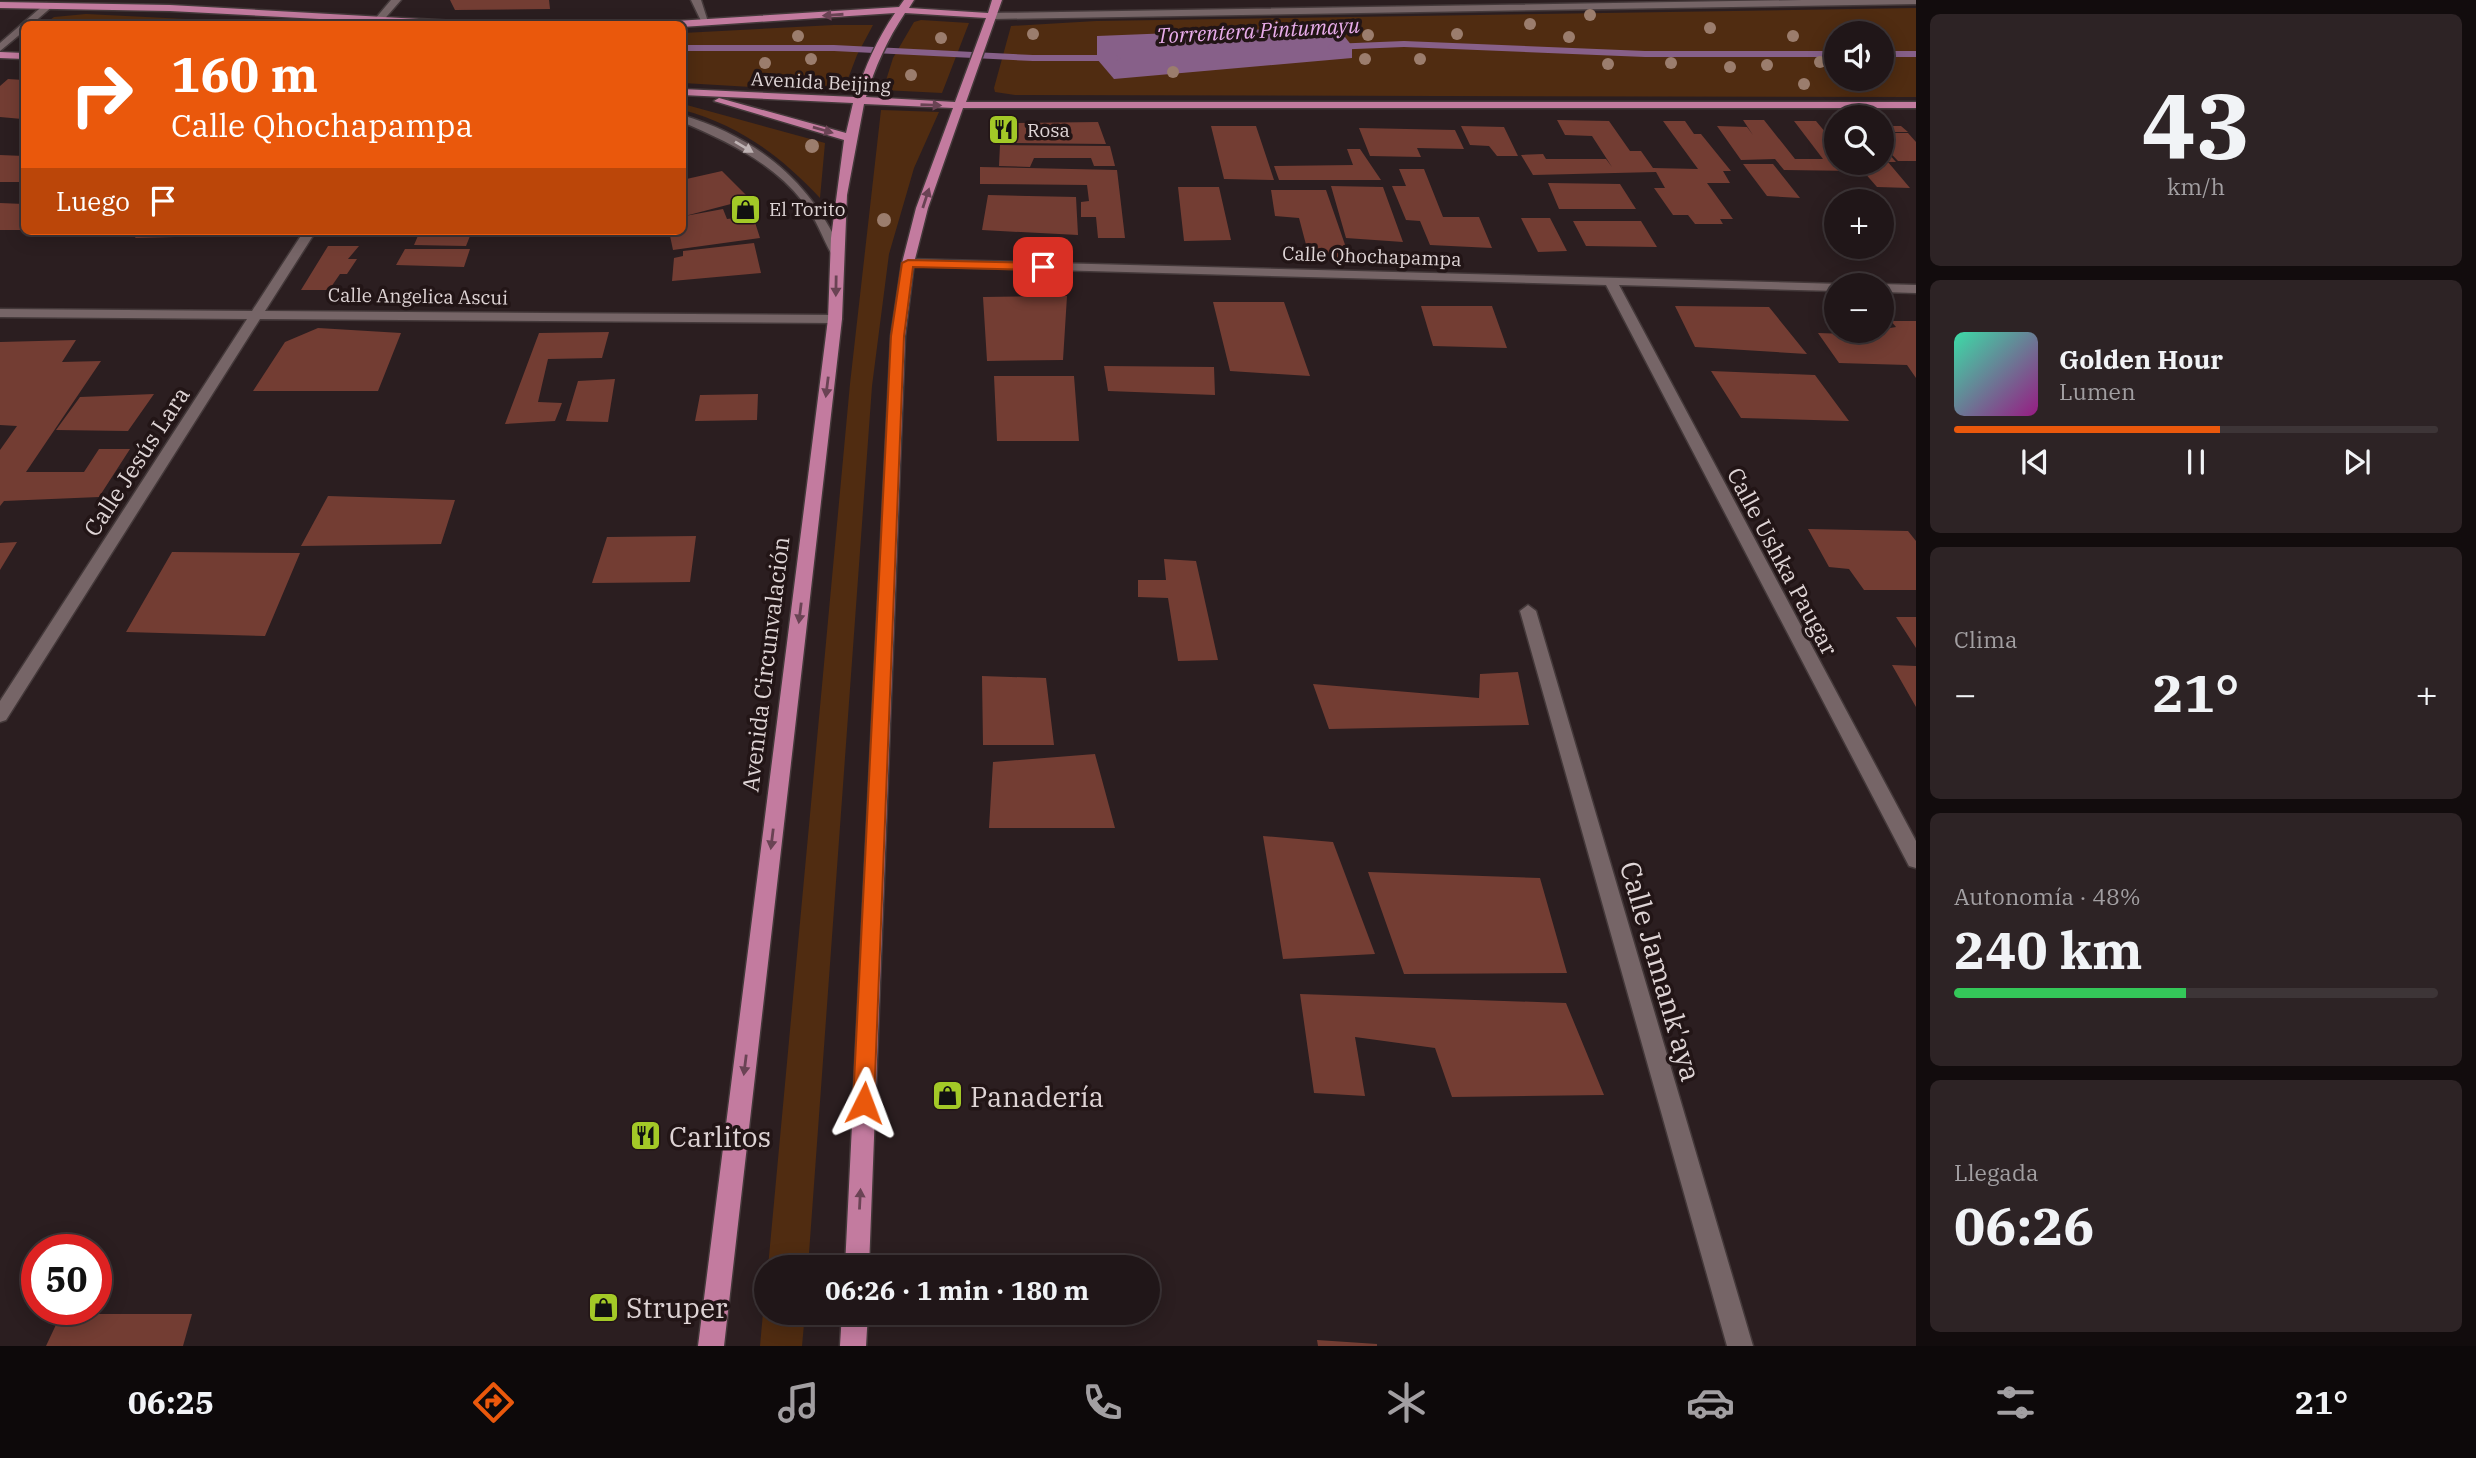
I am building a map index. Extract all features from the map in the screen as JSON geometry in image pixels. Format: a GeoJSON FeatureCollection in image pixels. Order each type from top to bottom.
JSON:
{"type":"FeatureCollection","features":[{"type":"Feature","properties":{"kind":"main road","name":"Avenida Circunvalación"},"geometry":{"type":"LineString","coordinates":[[711,1346],[835,320],[836,253],[850,138],[857,102],[883,40],[909,0]]}},
{"type":"Feature","properties":{"kind":"main road"},"geometry":{"type":"LineString","coordinates":[[858,1255],[898,336],[908,263],[922,208],[997,0]]}},
{"type":"Feature","properties":{"kind":"main road"},"geometry":{"type":"LineString","coordinates":[[0,5],[170,8],[398,21]]}},
{"type":"Feature","properties":{"kind":"main road"},"geometry":{"type":"LineString","coordinates":[[686,24],[901,10],[993,16]]}},
{"type":"Feature","properties":{"kind":"main road"},"geometry":{"type":"LineString","coordinates":[[0,55],[21,56]]}},
{"type":"Feature","properties":{"kind":"main road"},"geometry":{"type":"LineString","coordinates":[[686,92],[850,138]]}},
{"type":"Feature","properties":{"kind":"main road","name":"Avenida Beijing"},"geometry":{"type":"LineString","coordinates":[[686,92],[957,106],[1916,105]]}},
{"type":"Feature","properties":{"kind":"main road"},"geometry":{"type":"LineString","coordinates":[[853,1346],[854,1325]]}},
{"type":"Feature","properties":{"kind":"street"},"geometry":{"type":"LineString","coordinates":[[378,20],[396,0]]}},
{"type":"Feature","properties":{"kind":"street"},"geometry":{"type":"LineString","coordinates":[[696,0],[706,23]]}},
{"type":"Feature","properties":{"kind":"street"},"geometry":{"type":"LineString","coordinates":[[993,16],[1472,3],[1916,1]]}},
{"type":"Feature","properties":{"kind":"street"},"geometry":{"type":"LineString","coordinates":[[31,21],[49,5]]}},
{"type":"Feature","properties":{"kind":"street"},"geometry":{"type":"LineString","coordinates":[[0,48],[21,29]]}},
{"type":"Feature","properties":{"kind":"street"},"geometry":{"type":"LineString","coordinates":[[686,120],[723,134],[762,158],[794,185],[820,217],[836,253]]}},
{"type":"Feature","properties":{"kind":"street","name":"Calle Jesús Lara"},"geometry":{"type":"LineString","coordinates":[[0,715],[307,235]]}},
{"type":"Feature","properties":{"kind":"street","name":"Calle Qhochapampa"},"geometry":{"type":"LineString","coordinates":[[908,263],[1824,287]]}},
{"type":"Feature","properties":{"kind":"street","name":"Calle Ushka Paugar"},"geometry":{"type":"LineString","coordinates":[[1611,282],[1916,860]]}},
{"type":"Feature","properties":{"kind":"street"},"geometry":{"type":"LineString","coordinates":[[1894,288],[1916,289]]}},
{"type":"Feature","properties":{"kind":"street","name":"Calle Angelica Ascui"},"geometry":{"type":"LineString","coordinates":[[0,313],[835,320]]}},
{"type":"Feature","properties":{"kind":"street","name":"Calle Jamank'aya"},"geometry":{"type":"LineString","coordinates":[[1528,611],[1740,1346]]}},
{"type":"Feature","properties":{"kind":"shaded area"},"geometry":{"type":"Polygon","coordinates":[[[1916,8],[1916,97],[1015,95],[995,92],[994,88],[1011,26],[1096,21],[1916,8]]]}},
{"type":"Feature","properties":{"kind":"shaded area"},"geometry":{"type":"Polygon","coordinates":[[[86,14],[226,21],[48,21],[54,17],[86,14]]]}},
{"type":"Feature","properties":{"kind":"shaded area"},"geometry":{"type":"Polygon","coordinates":[[[921,20],[969,23],[942,93],[883,90],[893,58],[914,22],[921,20]]]}},
{"type":"Feature","properties":{"kind":"shaded area"},"geometry":{"type":"Polygon","coordinates":[[[873,25],[846,84],[820,91],[686,83],[686,33],[873,25]]]}},
{"type":"Feature","properties":{"kind":"shaded area"},"geometry":{"type":"Polygon","coordinates":[[[686,105],[825,143],[820,198],[790,169],[758,144],[703,116],[686,111],[686,105]]]}},
{"type":"Feature","properties":{"kind":"shaded area"},"geometry":{"type":"Polygon","coordinates":[[[881,110],[939,112],[914,168],[889,254],[872,386],[809,1255],[769,1255],[850,384],[881,110]]]}},
{"type":"Feature","properties":{"kind":"shaded area"},"geometry":{"type":"Polygon","coordinates":[[[762,1325],[804,1325],[802,1346],[760,1346],[762,1325]]]}},
{"type":"Feature","properties":{"kind":"water"},"geometry":{"type":"Polygon","coordinates":[[[1326,27],[1345,37],[1352,46],[1352,58],[1114,79],[1097,59],[1097,36],[1326,27]]]}},
{"type":"Feature","properties":{"kind":"building"},"geometry":{"type":"Polygon","coordinates":[[[450,0],[549,0],[550,9],[455,10],[450,0]]]}},
{"type":"Feature","properties":{"kind":"building"},"geometry":{"type":"Polygon","coordinates":[[[8,79],[21,80],[21,119],[0,117],[0,86],[8,79]]]}},
{"type":"Feature","properties":{"kind":"building"},"geometry":{"type":"Polygon","coordinates":[[[1557,120],[1609,121],[1630,151],[1641,151],[1653,168],[1698,169],[1663,121],[1685,121],[1694,134],[1701,134],[1731,171],[1723,171],[1730,183],[1707,183],[1733,219],[1720,219],[1723,224],[1695,224],[1688,215],[1673,215],[1654,188],[1665,188],[1656,172],[1533,175],[1521,155],[1543,154],[1546,159],[1606,159],[1612,167],[1592,136],[1565,135],[1557,120]]]}},
{"type":"Feature","properties":{"kind":"building"},"geometry":{"type":"Polygon","coordinates":[[[1743,120],[1764,120],[1795,159],[1823,159],[1794,121],[1816,121],[1824,131],[1824,171],[1784,170],[1775,159],[1741,160],[1717,126],[1747,127],[1753,135],[1743,120]]]}},
{"type":"Feature","properties":{"kind":"building"},"geometry":{"type":"Polygon","coordinates":[[[1098,122],[1106,144],[1007,143],[1006,123],[1098,122]]]}},
{"type":"Feature","properties":{"kind":"building"},"geometry":{"type":"Polygon","coordinates":[[[1211,126],[1256,126],[1274,180],[1224,179],[1211,126]]]}},
{"type":"Feature","properties":{"kind":"building"},"geometry":{"type":"Polygon","coordinates":[[[1461,126],[1504,127],[1518,156],[1497,156],[1489,146],[1470,145],[1461,126]]]}},
{"type":"Feature","properties":{"kind":"building"},"geometry":{"type":"Polygon","coordinates":[[[1894,126],[1901,126],[1908,132],[1894,132],[1894,126]]]}},
{"type":"Feature","properties":{"kind":"building"},"geometry":{"type":"Polygon","coordinates":[[[1359,128],[1455,130],[1464,149],[1417,148],[1421,157],[1370,156],[1359,128]]]}},
{"type":"Feature","properties":{"kind":"building"},"geometry":{"type":"Polygon","coordinates":[[[1894,133],[1908,133],[1916,142],[1916,161],[1898,161],[1894,157],[1894,133]]]}},
{"type":"Feature","properties":{"kind":"building"},"geometry":{"type":"Polygon","coordinates":[[[1000,145],[1110,146],[1115,166],[1094,166],[1091,158],[1034,158],[1030,167],[999,166],[1000,145]]]}},
{"type":"Feature","properties":{"kind":"building"},"geometry":{"type":"Polygon","coordinates":[[[1347,149],[1360,149],[1381,180],[1279,180],[1274,166],[1353,165],[1347,149]]]}},
{"type":"Feature","properties":{"kind":"building"},"geometry":{"type":"Polygon","coordinates":[[[0,155],[21,156],[19,182],[0,182],[0,155]]]}},
{"type":"Feature","properties":{"kind":"building"},"geometry":{"type":"Polygon","coordinates":[[[1743,164],[1773,164],[1800,198],[1767,196],[1743,164]]]}},
{"type":"Feature","properties":{"kind":"building"},"geometry":{"type":"Polygon","coordinates":[[[980,167],[1117,170],[1125,238],[1098,238],[1096,217],[1081,217],[1081,202],[1089,201],[1087,185],[980,184],[980,167]]]}},
{"type":"Feature","properties":{"kind":"building"},"geometry":{"type":"Polygon","coordinates":[[[1399,169],[1424,169],[1443,217],[1479,217],[1492,248],[1430,245],[1420,221],[1406,220],[1392,186],[1406,186],[1399,169]]]}},
{"type":"Feature","properties":{"kind":"building"},"geometry":{"type":"Polygon","coordinates":[[[1894,169],[1910,188],[1877,187],[1866,175],[1894,175],[1894,169]]]}},
{"type":"Feature","properties":{"kind":"building"},"geometry":{"type":"Polygon","coordinates":[[[722,171],[750,199],[686,216],[686,179],[722,171]]]}},
{"type":"Feature","properties":{"kind":"building"},"geometry":{"type":"Polygon","coordinates":[[[1548,183],[1620,184],[1636,209],[1559,209],[1548,183]]]}},
{"type":"Feature","properties":{"kind":"building"},"geometry":{"type":"Polygon","coordinates":[[[1331,186],[1383,187],[1403,242],[1346,238],[1331,186]]]}},
{"type":"Feature","properties":{"kind":"building"},"geometry":{"type":"Polygon","coordinates":[[[1178,187],[1219,187],[1231,240],[1184,241],[1178,187]]]}},
{"type":"Feature","properties":{"kind":"building"},"geometry":{"type":"Polygon","coordinates":[[[1271,190],[1326,190],[1350,259],[1309,256],[1299,218],[1275,216],[1271,190]]]}},
{"type":"Feature","properties":{"kind":"building"},"geometry":{"type":"Polygon","coordinates":[[[988,195],[1076,197],[1078,235],[982,230],[988,195]]]}},
{"type":"Feature","properties":{"kind":"building"},"geometry":{"type":"Polygon","coordinates":[[[0,203],[21,204],[21,230],[0,230],[0,203]]]}},
{"type":"Feature","properties":{"kind":"building"},"geometry":{"type":"Polygon","coordinates":[[[723,209],[727,219],[753,216],[760,238],[673,250],[670,235],[686,235],[686,216],[723,209]]]}},
{"type":"Feature","properties":{"kind":"building"},"geometry":{"type":"Polygon","coordinates":[[[1521,218],[1550,218],[1567,251],[1538,252],[1521,218]]]}},
{"type":"Feature","properties":{"kind":"building"},"geometry":{"type":"Polygon","coordinates":[[[1573,221],[1641,221],[1657,247],[1586,246],[1573,221]]]}},
{"type":"Feature","properties":{"kind":"building"},"geometry":{"type":"Polygon","coordinates":[[[137,235],[256,235],[135,238],[137,235]]]}},
{"type":"Feature","properties":{"kind":"building"},"geometry":{"type":"Polygon","coordinates":[[[418,235],[470,235],[466,246],[414,245],[418,235]]]}},
{"type":"Feature","properties":{"kind":"building"},"geometry":{"type":"Polygon","coordinates":[[[754,243],[761,273],[672,281],[674,258],[683,256],[683,251],[754,243]]]}},
{"type":"Feature","properties":{"kind":"building"},"geometry":{"type":"Polygon","coordinates":[[[328,246],[359,246],[348,259],[357,259],[347,274],[340,274],[329,290],[301,290],[328,246]]]}},
{"type":"Feature","properties":{"kind":"building"},"geometry":{"type":"Polygon","coordinates":[[[405,249],[470,249],[464,267],[396,265],[405,249]]]}},
{"type":"Feature","properties":{"kind":"building"},"geometry":{"type":"Polygon","coordinates":[[[1067,296],[1063,360],[987,361],[983,297],[1067,296]]]}},
{"type":"Feature","properties":{"kind":"building"},"geometry":{"type":"Polygon","coordinates":[[[1213,302],[1284,302],[1310,376],[1230,371],[1213,302]]]}},
{"type":"Feature","properties":{"kind":"building"},"geometry":{"type":"Polygon","coordinates":[[[1421,306],[1492,306],[1507,348],[1433,346],[1421,306]]]}},
{"type":"Feature","properties":{"kind":"building"},"geometry":{"type":"Polygon","coordinates":[[[1675,306],[1769,307],[1807,354],[1695,347],[1675,306]]]}},
{"type":"Feature","properties":{"kind":"building"},"geometry":{"type":"Polygon","coordinates":[[[1894,321],[1916,321],[1916,378],[1907,365],[1839,363],[1825,343],[1894,343],[1894,321]]]}},
{"type":"Feature","properties":{"kind":"building"},"geometry":{"type":"Polygon","coordinates":[[[318,328],[401,333],[378,391],[253,391],[285,342],[318,328]]]}},
{"type":"Feature","properties":{"kind":"building"},"geometry":{"type":"Polygon","coordinates":[[[609,332],[602,358],[548,359],[538,402],[562,403],[555,421],[505,424],[539,333],[609,332]]]}},
{"type":"Feature","properties":{"kind":"building"},"geometry":{"type":"Polygon","coordinates":[[[76,340],[62,362],[101,361],[26,472],[84,472],[99,449],[130,449],[99,497],[4,501],[0,506],[0,450],[17,426],[0,425],[0,342],[76,340]]]}},
{"type":"Feature","properties":{"kind":"building"},"geometry":{"type":"Polygon","coordinates":[[[1104,366],[1214,367],[1215,395],[1108,391],[1104,366]]]}},
{"type":"Feature","properties":{"kind":"building"},"geometry":{"type":"Polygon","coordinates":[[[1711,371],[1815,375],[1849,421],[1741,418],[1711,371]]]}},
{"type":"Feature","properties":{"kind":"building"},"geometry":{"type":"Polygon","coordinates":[[[994,376],[1074,376],[1079,441],[997,441],[994,376]]]}},
{"type":"Feature","properties":{"kind":"building"},"geometry":{"type":"Polygon","coordinates":[[[615,379],[608,422],[566,421],[578,381],[615,379]]]}},
{"type":"Feature","properties":{"kind":"building"},"geometry":{"type":"Polygon","coordinates":[[[154,394],[128,431],[56,430],[80,397],[154,394]]]}},
{"type":"Feature","properties":{"kind":"building"},"geometry":{"type":"Polygon","coordinates":[[[758,394],[757,420],[695,421],[700,395],[758,394]]]}},
{"type":"Feature","properties":{"kind":"building"},"geometry":{"type":"Polygon","coordinates":[[[328,496],[455,500],[441,544],[301,546],[328,496]]]}},
{"type":"Feature","properties":{"kind":"building"},"geometry":{"type":"Polygon","coordinates":[[[1808,529],[1908,531],[1916,541],[1916,590],[1864,590],[1849,569],[1829,567],[1808,529]]]}},
{"type":"Feature","properties":{"kind":"building"},"geometry":{"type":"Polygon","coordinates":[[[696,536],[690,582],[592,583],[607,537],[696,536]]]}},
{"type":"Feature","properties":{"kind":"building"},"geometry":{"type":"Polygon","coordinates":[[[17,542],[0,570],[0,543],[17,542]]]}},
{"type":"Feature","properties":{"kind":"building"},"geometry":{"type":"Polygon","coordinates":[[[172,552],[300,553],[265,636],[126,632],[172,552]]]}},
{"type":"Feature","properties":{"kind":"building"},"geometry":{"type":"Polygon","coordinates":[[[1164,559],[1196,561],[1218,660],[1178,661],[1168,598],[1138,597],[1138,580],[1166,580],[1164,559]]]}},
{"type":"Feature","properties":{"kind":"building"},"geometry":{"type":"Polygon","coordinates":[[[1896,617],[1916,617],[1916,648],[1896,617]]]}},
{"type":"Feature","properties":{"kind":"building"},"geometry":{"type":"Polygon","coordinates":[[[1892,665],[1916,666],[1916,707],[1892,665]]]}},
{"type":"Feature","properties":{"kind":"building"},"geometry":{"type":"Polygon","coordinates":[[[1518,672],[1529,725],[1329,729],[1313,684],[1479,698],[1480,674],[1518,672]]]}},
{"type":"Feature","properties":{"kind":"building"},"geometry":{"type":"Polygon","coordinates":[[[982,676],[1046,678],[1054,745],[983,745],[982,676]]]}},
{"type":"Feature","properties":{"kind":"building"},"geometry":{"type":"Polygon","coordinates":[[[1095,754],[1115,828],[989,828],[993,762],[1095,754]]]}},
{"type":"Feature","properties":{"kind":"building"},"geometry":{"type":"Polygon","coordinates":[[[1263,836],[1333,842],[1375,954],[1283,959],[1263,836]]]}},
{"type":"Feature","properties":{"kind":"building"},"geometry":{"type":"Polygon","coordinates":[[[1368,872],[1540,878],[1567,973],[1404,974],[1368,872]]]}},
{"type":"Feature","properties":{"kind":"building"},"geometry":{"type":"Polygon","coordinates":[[[1300,994],[1566,1003],[1604,1095],[1452,1097],[1435,1048],[1355,1037],[1365,1096],[1314,1093],[1300,994]]]}},
{"type":"Feature","properties":{"kind":"building"},"geometry":{"type":"Polygon","coordinates":[[[112,1314],[192,1314],[183,1346],[46,1346],[56,1325],[112,1325],[112,1314]]]}},
{"type":"Feature","properties":{"kind":"building"},"geometry":{"type":"Polygon","coordinates":[[[1317,1340],[1377,1344],[1377,1346],[1318,1346],[1317,1340]]]}},
{"type":"Feature","properties":{"kind":"waterway","name":"Torrentera Pintumayu"},"geometry":{"type":"LineString","coordinates":[[1331,47],[1404,44],[1645,54],[1824,54]]}},
{"type":"Feature","properties":{"kind":"waterway","name":"Torrentera Pintumayu"},"geometry":{"type":"LineString","coordinates":[[686,48],[834,48],[1033,58],[1116,58]]}},
{"type":"Feature","properties":{"kind":"waterway","name":"Torrentera Pintumayu"},"geometry":{"type":"LineString","coordinates":[[1894,54],[1916,54]]}},
{"type":"Feature","properties":{"kind":"place","name":"Rosa"},"geometry":{"type":"Point","coordinates":[1004,130]}},
{"type":"Feature","properties":{"kind":"place","name":"El Torito"},"geometry":{"type":"Point","coordinates":[746,209]}},
{"type":"Feature","properties":{"kind":"place","name":"Panadería"},"geometry":{"type":"Point","coordinates":[947,1096]}},
{"type":"Feature","properties":{"kind":"place","name":"Carlitos"},"geometry":{"type":"Point","coordinates":[646,1136]}},
{"type":"Feature","properties":{"kind":"place","name":"Struper"},"geometry":{"type":"Point","coordinates":[603,1307]}},
{"type":"Feature","properties":{"kind":"route"},"geometry":{"type":"LineString","coordinates":[[864,1103],[898,336],[908,263],[1043,267]]}}]}
